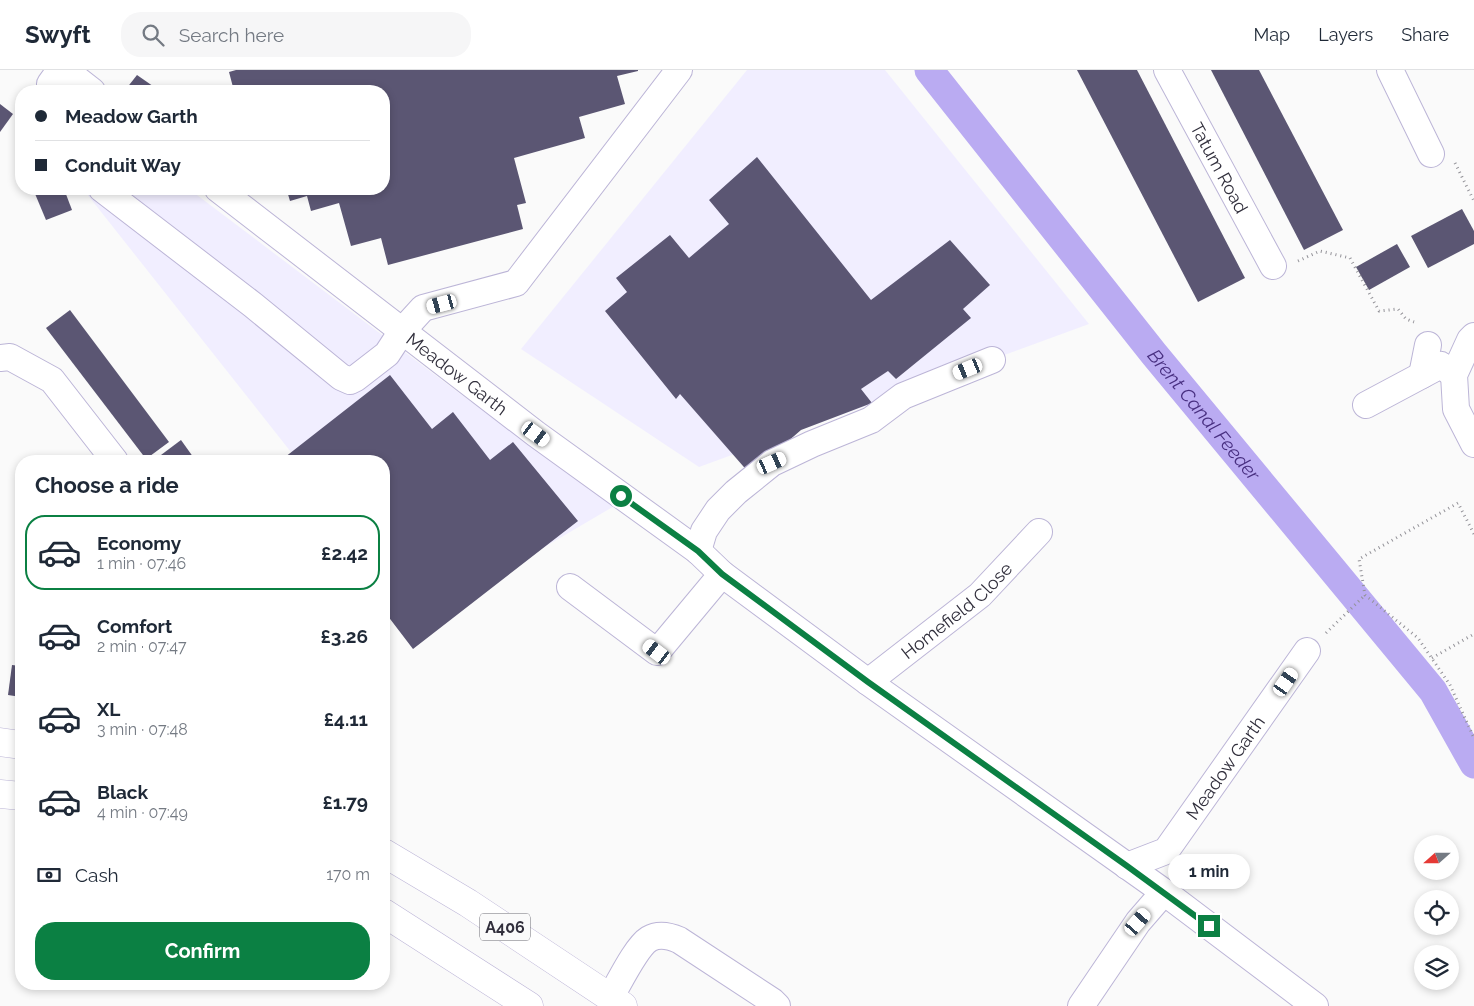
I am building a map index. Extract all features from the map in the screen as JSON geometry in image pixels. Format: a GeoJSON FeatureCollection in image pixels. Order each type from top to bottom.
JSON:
{"type":"FeatureCollection","features":[{"type":"Feature","properties":{"kind":"highway"},"geometry":{"type":"LineString","coordinates":[[0,742],[15,744]]}},
{"type":"Feature","properties":{"kind":"highway"},"geometry":{"type":"LineString","coordinates":[[0,794],[15,795]]}},
{"type":"Feature","properties":{"kind":"highway","name":"A406"},"geometry":{"type":"LineString","coordinates":[[390,857],[468,903],[616,1002]]}},
{"type":"Feature","properties":{"kind":"highway"},"geometry":{"type":"LineString","coordinates":[[390,917],[529,1006]]}},
{"type":"Feature","properties":{"kind":"street"},"geometry":{"type":"LineString","coordinates":[[50,85],[60,70]]}},
{"type":"Feature","properties":{"kind":"street"},"geometry":{"type":"LineString","coordinates":[[65,70],[84,85]]}},
{"type":"Feature","properties":{"kind":"street"},"geometry":{"type":"LineString","coordinates":[[110,195],[253,304],[341,377],[350,381],[387,354],[402,331],[423,308],[516,283],[679,70]]}},
{"type":"Feature","properties":{"kind":"street","name":"Tatum Road"},"geometry":{"type":"LineString","coordinates":[[1167,70],[1283,265]]}},
{"type":"Feature","properties":{"kind":"street"},"geometry":{"type":"LineString","coordinates":[[1390,70],[1443,158]]}},
{"type":"Feature","properties":{"kind":"street","name":"Meadow Garth"},"geometry":{"type":"LineString","coordinates":[[226,195],[552,445],[698,551],[722,574],[868,682],[1164,892],[1315,1006]]}},
{"type":"Feature","properties":{"kind":"street"},"geometry":{"type":"LineString","coordinates":[[1474,336],[1470,340],[1454,375],[1456,409],[1474,444]]}},
{"type":"Feature","properties":{"kind":"street"},"geometry":{"type":"LineString","coordinates":[[1422,375],[1428,345]]}},
{"type":"Feature","properties":{"kind":"street"},"geometry":{"type":"LineString","coordinates":[[0,358],[10,357],[52,380],[111,455]]}},
{"type":"Feature","properties":{"kind":"street"},"geometry":{"type":"LineString","coordinates":[[698,551],[704,532],[722,506],[772,463],[870,420],[903,396],[992,360]]}},
{"type":"Feature","properties":{"kind":"street"},"geometry":{"type":"LineString","coordinates":[[1366,405],[1441,365],[1454,375]]}},
{"type":"Feature","properties":{"kind":"street","name":"Homefield Close"},"geometry":{"type":"LineString","coordinates":[[868,682],[980,595],[1039,532]]}},
{"type":"Feature","properties":{"kind":"street"},"geometry":{"type":"LineString","coordinates":[[570,586],[657,652],[722,574]]}},
{"type":"Feature","properties":{"kind":"street","name":"Meadow Garth"},"geometry":{"type":"LineString","coordinates":[[1127,866],[1166,851],[1307,651]]}},
{"type":"Feature","properties":{"kind":"street"},"geometry":{"type":"LineString","coordinates":[[1081,1006],[1138,922],[1164,892]]}},
{"type":"Feature","properties":{"kind":"street"},"geometry":{"type":"LineString","coordinates":[[616,1002],[639,949],[650,938],[666,935],[680,940],[777,1006]]}},
{"type":"Feature","properties":{"kind":"path"},"geometry":{"type":"LineString","coordinates":[[1443,158],[1474,201]]}},
{"type":"Feature","properties":{"kind":"path"},"geometry":{"type":"LineString","coordinates":[[1283,265],[1320,251],[1350,258],[1379,311],[1398,309],[1406,319],[1415,322]]}},
{"type":"Feature","properties":{"kind":"path"},"geometry":{"type":"LineString","coordinates":[[1474,534],[1458,503],[1358,558],[1365,595],[1418,638],[1450,685],[1474,738]]}},
{"type":"Feature","properties":{"kind":"path"},"geometry":{"type":"LineString","coordinates":[[1345,614],[1365,595]]}},
{"type":"Feature","properties":{"kind":"path"},"geometry":{"type":"LineString","coordinates":[[1432,658],[1474,634]]}},
{"type":"Feature","properties":{"kind":"shaded area"},"geometry":{"type":"Polygon","coordinates":[[[747,70],[885,70],[1089,324],[699,467],[521,349],[747,70]]]}},
{"type":"Feature","properties":{"kind":"shaded area"},"geometry":{"type":"Polygon","coordinates":[[[88,195],[197,195],[459,393],[616,505],[422,619],[390,578],[390,455],[293,455],[88,195]]]}},
{"type":"Feature","properties":{"kind":"building"},"geometry":{"type":"Polygon","coordinates":[[[236,70],[638,70],[617,76],[625,104],[579,117],[585,138],[514,158],[526,203],[517,205],[523,229],[388,265],[381,238],[351,246],[339,203],[311,211],[307,196],[290,201],[288,195],[390,195],[390,85],[232,85],[229,72],[236,70]]]}},
{"type":"Feature","properties":{"kind":"building"},"geometry":{"type":"Polygon","coordinates":[[[1077,70],[1137,70],[1245,278],[1198,302],[1077,70]]]}},
{"type":"Feature","properties":{"kind":"building"},"geometry":{"type":"Polygon","coordinates":[[[1211,70],[1259,70],[1343,230],[1304,250],[1211,70]]]}},
{"type":"Feature","properties":{"kind":"building"},"geometry":{"type":"Polygon","coordinates":[[[137,75],[151,85],[129,85],[137,75]]]}},
{"type":"Feature","properties":{"kind":"building"},"geometry":{"type":"Polygon","coordinates":[[[0,104],[13,114],[0,132],[0,104]]]}},
{"type":"Feature","properties":{"kind":"building"},"geometry":{"type":"Polygon","coordinates":[[[757,157],[871,300],[950,240],[990,285],[963,309],[971,318],[896,379],[888,371],[861,389],[872,403],[801,430],[750,474],[680,394],[676,399],[605,311],[627,292],[616,278],[670,235],[689,258],[729,224],[709,200],[757,157]]]}},
{"type":"Feature","properties":{"kind":"building"},"geometry":{"type":"Polygon","coordinates":[[[36,195],[66,195],[72,210],[46,220],[36,195]]]}},
{"type":"Feature","properties":{"kind":"building"},"geometry":{"type":"Polygon","coordinates":[[[1462,209],[1474,231],[1474,244],[1428,268],[1411,236],[1462,209]]]}},
{"type":"Feature","properties":{"kind":"building"},"geometry":{"type":"Polygon","coordinates":[[[1397,244],[1410,267],[1369,290],[1356,267],[1397,244]]]}},
{"type":"Feature","properties":{"kind":"building"},"geometry":{"type":"Polygon","coordinates":[[[70,310],[169,442],[151,455],[143,455],[46,328],[70,310]]]}},
{"type":"Feature","properties":{"kind":"building"},"geometry":{"type":"Polygon","coordinates":[[[390,375],[432,429],[453,412],[490,460],[513,442],[578,521],[413,649],[390,619],[390,455],[288,455],[390,375]]]}},
{"type":"Feature","properties":{"kind":"building"},"geometry":{"type":"Polygon","coordinates":[[[181,440],[192,455],[161,455],[181,440]]]}},
{"type":"Feature","properties":{"kind":"building"},"geometry":{"type":"Polygon","coordinates":[[[12,665],[15,665],[15,696],[8,695],[12,665]]]}},
{"type":"Feature","properties":{"kind":"waterway","name":"Brent Canal Feeder"},"geometry":{"type":"LineString","coordinates":[[929,70],[1154,354],[1433,691],[1474,764]]}},
{"type":"Feature","properties":{"kind":"route"},"geometry":{"type":"LineString","coordinates":[[621,496],[698,551],[722,574],[868,682],[1209,926]]}}]}
